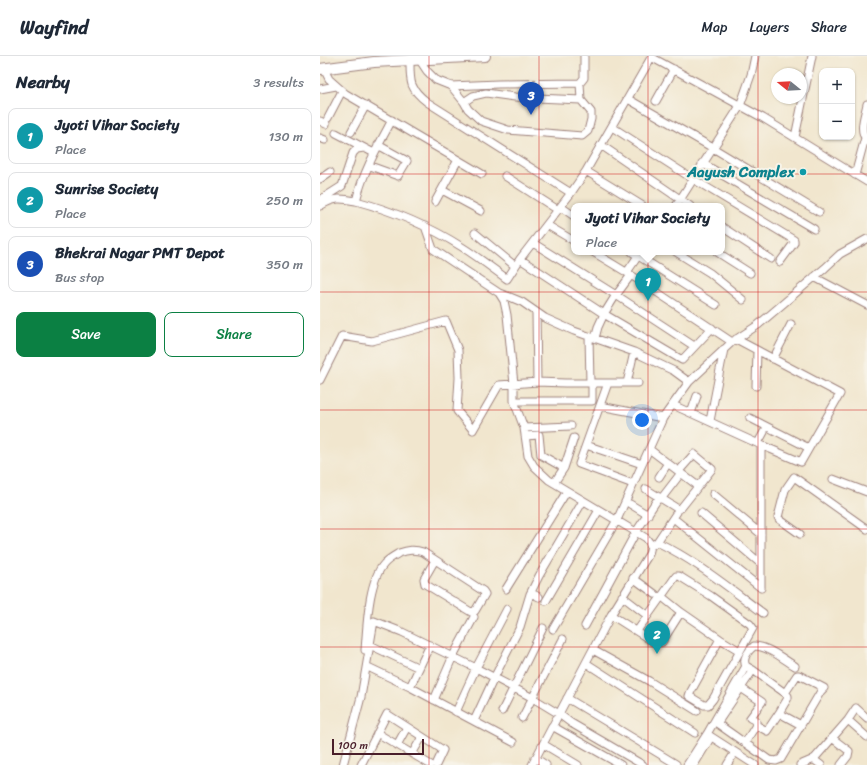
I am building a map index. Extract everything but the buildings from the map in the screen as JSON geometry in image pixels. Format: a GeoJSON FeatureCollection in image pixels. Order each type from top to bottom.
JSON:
{"type":"FeatureCollection","features":[{"type":"Feature","properties":{"kind":"highway"},"geometry":{"type":"LineString","coordinates":[[322,69],[375,59],[485,56]]}},
{"type":"Feature","properties":{"kind":"street"},"geometry":{"type":"LineString","coordinates":[[451,86],[468,109],[481,121],[493,126],[508,130],[582,136],[588,130],[591,119],[591,112],[581,100],[580,83],[584,78],[584,56]]}},
{"type":"Feature","properties":{"kind":"street"},"geometry":{"type":"LineString","coordinates":[[678,203],[740,106],[756,56]]}},
{"type":"Feature","properties":{"kind":"street"},"geometry":{"type":"LineString","coordinates":[[795,137],[812,56]]}},
{"type":"Feature","properties":{"kind":"street"},"geometry":{"type":"LineString","coordinates":[[320,206],[327,201],[338,198],[356,201],[384,209],[425,226],[463,247],[507,279],[520,259],[571,193],[586,171],[652,57],[763,118],[867,182]]}},
{"type":"Feature","properties":{"kind":"street"},"geometry":{"type":"LineString","coordinates":[[415,58],[436,80],[451,86],[580,83]]}},
{"type":"Feature","properties":{"kind":"street"},"geometry":{"type":"LineString","coordinates":[[415,58],[412,85],[416,93],[427,102],[571,193]]}},
{"type":"Feature","properties":{"kind":"street"},"geometry":{"type":"LineString","coordinates":[[322,69],[329,79],[339,88],[482,174]]}},
{"type":"Feature","properties":{"kind":"street"},"geometry":{"type":"LineString","coordinates":[[656,101],[674,69]]}},
{"type":"Feature","properties":{"kind":"street"},"geometry":{"type":"LineString","coordinates":[[320,89],[339,88]]}},
{"type":"Feature","properties":{"kind":"street"},"geometry":{"type":"LineString","coordinates":[[325,121],[339,88]]}},
{"type":"Feature","properties":{"kind":"street"},"geometry":{"type":"LineString","coordinates":[[464,102],[473,96],[486,93],[515,97],[581,100]]}},
{"type":"Feature","properties":{"kind":"street"},"geometry":{"type":"LineString","coordinates":[[628,99],[819,212]]}},
{"type":"Feature","properties":{"kind":"street"},"geometry":{"type":"LineString","coordinates":[[855,175],[866,139],[862,130],[867,104]]}},
{"type":"Feature","properties":{"kind":"street"},"geometry":{"type":"LineString","coordinates":[[351,132],[366,105]]}},
{"type":"Feature","properties":{"kind":"street"},"geometry":{"type":"LineString","coordinates":[[356,201],[360,183],[392,120]]}},
{"type":"Feature","properties":{"kind":"street"},"geometry":{"type":"LineString","coordinates":[[612,127],[693,179],[794,240],[794,243],[780,262]]}},
{"type":"Feature","properties":{"kind":"street"},"geometry":{"type":"LineString","coordinates":[[336,133],[374,153]]}},
{"type":"Feature","properties":{"kind":"street"},"geometry":{"type":"LineString","coordinates":[[373,167],[398,176],[406,161],[378,145]]}},
{"type":"Feature","properties":{"kind":"street"},"geometry":{"type":"LineString","coordinates":[[601,145],[686,203]]}},
{"type":"Feature","properties":{"kind":"street"},"geometry":{"type":"LineString","coordinates":[[320,200],[342,186],[353,153],[357,149],[364,148]]}},
{"type":"Feature","properties":{"kind":"street"},"geometry":{"type":"LineString","coordinates":[[435,202],[458,160]]}},
{"type":"Feature","properties":{"kind":"street"},"geometry":{"type":"LineString","coordinates":[[702,163],[814,229]]}},
{"type":"Feature","properties":{"kind":"street"},"geometry":{"type":"LineString","coordinates":[[586,171],[638,203]]}},
{"type":"Feature","properties":{"kind":"street"},"geometry":{"type":"LineString","coordinates":[[320,179],[330,172]]}},
{"type":"Feature","properties":{"kind":"street"},"geometry":{"type":"LineString","coordinates":[[505,176],[559,209],[571,215]]}},
{"type":"Feature","properties":{"kind":"street"},"geometry":{"type":"LineString","coordinates":[[442,190],[481,211]]}},
{"type":"Feature","properties":{"kind":"street"},"geometry":{"type":"LineString","coordinates":[[547,225],[571,239]]}},
{"type":"Feature","properties":{"kind":"street"},"geometry":{"type":"LineString","coordinates":[[425,226],[433,249],[498,293],[504,301],[514,384],[514,401],[524,428],[528,456],[534,466],[554,483],[617,520],[650,542],[671,548],[700,567],[763,613]]}},
{"type":"Feature","properties":{"kind":"street"},"geometry":{"type":"LineString","coordinates":[[725,229],[771,260]]}},
{"type":"Feature","properties":{"kind":"street"},"geometry":{"type":"LineString","coordinates":[[475,233],[516,266]]}},
{"type":"Feature","properties":{"kind":"street"},"geometry":{"type":"LineString","coordinates":[[553,629],[617,520],[663,418],[689,382],[734,340],[758,325],[840,254],[865,241]]}},
{"type":"Feature","properties":{"kind":"street"},"geometry":{"type":"LineString","coordinates":[[533,243],[694,346]]}},
{"type":"Feature","properties":{"kind":"street"},"geometry":{"type":"LineString","coordinates":[[598,255],[629,273],[712,328],[840,394],[801,462],[673,405]]}},
{"type":"Feature","properties":{"kind":"street"},"geometry":{"type":"LineString","coordinates":[[514,401],[592,401],[592,337],[629,273],[635,255]]}},
{"type":"Feature","properties":{"kind":"street"},"geometry":{"type":"LineString","coordinates":[[637,255],[716,305]]}},
{"type":"Feature","properties":{"kind":"street"},"geometry":{"type":"LineString","coordinates":[[681,255],[710,274],[743,300]]}},
{"type":"Feature","properties":{"kind":"street"},"geometry":{"type":"LineString","coordinates":[[722,255],[750,273]]}},
{"type":"Feature","properties":{"kind":"street"},"geometry":{"type":"LineString","coordinates":[[520,259],[604,314],[682,360],[712,328]]}},
{"type":"Feature","properties":{"kind":"street"},"geometry":{"type":"LineString","coordinates":[[814,277],[867,305]]}},
{"type":"Feature","properties":{"kind":"street"},"geometry":{"type":"LineString","coordinates":[[498,293],[510,296],[522,302],[536,313],[567,328],[634,352],[674,371],[689,382]]}},
{"type":"Feature","properties":{"kind":"street"},"geometry":{"type":"LineString","coordinates":[[536,313],[537,382]]}},
{"type":"Feature","properties":{"kind":"street"},"geometry":{"type":"LineString","coordinates":[[320,380],[342,336],[372,342],[446,321],[458,350],[460,378],[457,411],[473,430],[499,385],[537,382],[638,383]]}},
{"type":"Feature","properties":{"kind":"street"},"geometry":{"type":"LineString","coordinates":[[773,359],[791,324]]}},
{"type":"Feature","properties":{"kind":"street"},"geometry":{"type":"LineString","coordinates":[[710,421],[724,349]]}},
{"type":"Feature","properties":{"kind":"street"},"geometry":{"type":"LineString","coordinates":[[756,386],[757,351]]}},
{"type":"Feature","properties":{"kind":"street"},"geometry":{"type":"LineString","coordinates":[[626,383],[634,352]]}},
{"type":"Feature","properties":{"kind":"street"},"geometry":{"type":"LineString","coordinates":[[608,383],[579,464],[633,484]]}},
{"type":"Feature","properties":{"kind":"street"},"geometry":{"type":"LineString","coordinates":[[691,413],[697,396]]}},
{"type":"Feature","properties":{"kind":"street"},"geometry":{"type":"LineString","coordinates":[[600,406],[663,418]]}},
{"type":"Feature","properties":{"kind":"street"},"geometry":{"type":"LineString","coordinates":[[750,418],[809,448]]}},
{"type":"Feature","properties":{"kind":"street"},"geometry":{"type":"LineString","coordinates":[[524,428],[571,426]]}},
{"type":"Feature","properties":{"kind":"street"},"geometry":{"type":"LineString","coordinates":[[677,521],[761,588],[760,444],[764,432]]}},
{"type":"Feature","properties":{"kind":"street"},"geometry":{"type":"LineString","coordinates":[[525,436],[539,435],[541,455],[564,468]]}},
{"type":"Feature","properties":{"kind":"street"},"geometry":{"type":"LineString","coordinates":[[554,483],[564,468],[574,438]]}},
{"type":"Feature","properties":{"kind":"street"},"geometry":{"type":"LineString","coordinates":[[586,445],[642,464]]}},
{"type":"Feature","properties":{"kind":"street"},"geometry":{"type":"LineString","coordinates":[[649,449],[698,486]]}},
{"type":"Feature","properties":{"kind":"street"},"geometry":{"type":"LineString","coordinates":[[585,626],[636,532],[660,498],[693,455],[712,469],[679,509],[660,498],[646,489]]}},
{"type":"Feature","properties":{"kind":"street"},"geometry":{"type":"LineString","coordinates":[[659,477],[668,463]]}},
{"type":"Feature","properties":{"kind":"street"},"geometry":{"type":"LineString","coordinates":[[800,534],[778,517],[785,490],[794,477],[867,529]]}},
{"type":"Feature","properties":{"kind":"street"},"geometry":{"type":"LineString","coordinates":[[833,480],[867,492]]}},
{"type":"Feature","properties":{"kind":"street"},"geometry":{"type":"LineString","coordinates":[[506,588],[567,491]]}},
{"type":"Feature","properties":{"kind":"street"},"geometry":{"type":"LineString","coordinates":[[713,494],[761,534]]}},
{"type":"Feature","properties":{"kind":"street"},"geometry":{"type":"LineString","coordinates":[[474,721],[520,627],[531,593],[550,556],[583,501]]}},
{"type":"Feature","properties":{"kind":"street"},"geometry":{"type":"LineString","coordinates":[[630,504],[648,515]]}},
{"type":"Feature","properties":{"kind":"street"},"geometry":{"type":"LineString","coordinates":[[546,601],[599,510]]}},
{"type":"Feature","properties":{"kind":"street"},"geometry":{"type":"LineString","coordinates":[[546,765],[533,762],[611,615],[654,544],[677,512]]}},
{"type":"Feature","properties":{"kind":"street"},"geometry":{"type":"LineString","coordinates":[[701,513],[760,563]]}},
{"type":"Feature","properties":{"kind":"street"},"geometry":{"type":"LineString","coordinates":[[363,688],[362,678],[370,598],[379,571],[393,556],[415,549],[423,552],[484,592],[475,611],[471,612],[425,584],[424,579],[435,560]]}},
{"type":"Feature","properties":{"kind":"street"},"geometry":{"type":"LineString","coordinates":[[637,632],[658,595],[676,576],[679,576],[711,596],[753,628],[713,699],[708,705],[704,705],[690,696],[690,693],[720,639]]}},
{"type":"Feature","properties":{"kind":"street"},"geometry":{"type":"LineString","coordinates":[[633,578],[740,652]]}},
{"type":"Feature","properties":{"kind":"street"},"geometry":{"type":"LineString","coordinates":[[531,593],[539,597]]}},
{"type":"Feature","properties":{"kind":"street"},"geometry":{"type":"LineString","coordinates":[[622,596],[644,613]]}},
{"type":"Feature","properties":{"kind":"street"},"geometry":{"type":"LineString","coordinates":[[456,712],[476,668],[507,609]]}},
{"type":"Feature","properties":{"kind":"street"},"geometry":{"type":"LineString","coordinates":[[611,615],[655,643],[658,643],[662,642],[681,612]]}},
{"type":"Feature","properties":{"kind":"street"},"geometry":{"type":"LineString","coordinates":[[434,700],[453,656],[474,618]]}},
{"type":"Feature","properties":{"kind":"street"},"geometry":{"type":"LineString","coordinates":[[343,765],[368,667],[374,620],[453,656],[531,697],[559,714],[570,723],[643,765]]}},
{"type":"Feature","properties":{"kind":"street"},"geometry":{"type":"LineString","coordinates":[[502,711],[544,628]]}},
{"type":"Feature","properties":{"kind":"street"},"geometry":{"type":"LineString","coordinates":[[522,718],[531,697],[563,639]]}},
{"type":"Feature","properties":{"kind":"street"},"geometry":{"type":"LineString","coordinates":[[370,645],[419,668]]}},
{"type":"Feature","properties":{"kind":"street"},"geometry":{"type":"LineString","coordinates":[[410,687],[430,645]]}},
{"type":"Feature","properties":{"kind":"street"},"geometry":{"type":"LineString","coordinates":[[741,688],[762,702],[750,718],[756,721],[756,725],[767,731],[788,696],[746,666],[744,660],[754,646],[759,646],[795,666]]}},
{"type":"Feature","properties":{"kind":"street"},"geometry":{"type":"LineString","coordinates":[[593,650],[649,681],[697,711]]}},
{"type":"Feature","properties":{"kind":"street"},"geometry":{"type":"LineString","coordinates":[[586,663],[695,733]]}},
{"type":"Feature","properties":{"kind":"street"},"geometry":{"type":"LineString","coordinates":[[694,765],[746,666]]}},
{"type":"Feature","properties":{"kind":"street"},"geometry":{"type":"LineString","coordinates":[[368,667],[410,687],[513,742]]}},
{"type":"Feature","properties":{"kind":"street"},"geometry":{"type":"LineString","coordinates":[[753,670],[718,724],[769,760],[776,762],[781,759],[824,688],[797,675],[785,694]]}},
{"type":"Feature","properties":{"kind":"street"},"geometry":{"type":"LineString","coordinates":[[567,698],[676,764]]}},
{"type":"Feature","properties":{"kind":"street"},"geometry":{"type":"LineString","coordinates":[[800,765],[813,759],[848,720],[856,708],[867,718]]}},
{"type":"Feature","properties":{"kind":"street"},"geometry":{"type":"LineString","coordinates":[[779,713],[801,725]]}},
{"type":"Feature","properties":{"kind":"street"},"geometry":{"type":"LineString","coordinates":[[361,765],[387,714],[443,750],[436,765]]}},
{"type":"Feature","properties":{"kind":"street"},"geometry":{"type":"LineString","coordinates":[[848,720],[867,736]]}},
{"type":"Feature","properties":{"kind":"street"},"geometry":{"type":"LineString","coordinates":[[745,743],[756,725]]}},
{"type":"Feature","properties":{"kind":"street"},"geometry":{"type":"LineString","coordinates":[[552,726],[622,765]]}},
{"type":"Feature","properties":{"kind":"street"},"geometry":{"type":"LineString","coordinates":[[397,745],[407,727]]}},
{"type":"Feature","properties":{"kind":"street"},"geometry":{"type":"LineString","coordinates":[[377,733],[431,765]]}},
{"type":"Feature","properties":{"kind":"street"},"geometry":{"type":"LineString","coordinates":[[709,735],[735,752],[746,763],[755,765]]}},
{"type":"Feature","properties":{"kind":"street"},"geometry":{"type":"LineString","coordinates":[[687,765],[709,735]]}},
{"type":"Feature","properties":{"kind":"street"},"geometry":{"type":"LineString","coordinates":[[412,754],[422,737]]}},
{"type":"Feature","properties":{"kind":"street"},"geometry":{"type":"LineString","coordinates":[[832,738],[849,751],[848,756],[841,765]]}},
{"type":"Feature","properties":{"kind":"street"},"geometry":{"type":"LineString","coordinates":[[543,744],[578,765]]}},
{"type":"Feature","properties":{"kind":"street"},"geometry":{"type":"LineString","coordinates":[[727,765],[735,752]]}},
{"type":"Feature","properties":{"kind":"street"},"geometry":{"type":"LineString","coordinates":[[813,759],[821,765]]}},
{"type":"Feature","properties":{"kind":"place","name":"Bhekrai Nagar PMT Depot"},"geometry":{"type":"Point","coordinates":[531,115]}},
{"type":"Feature","properties":{"kind":"place","name":"Aayush Complex"},"geometry":{"type":"Point","coordinates":[803,172]}},
{"type":"Feature","properties":{"kind":"place","name":"Jyoti Vihar Society"},"geometry":{"type":"Point","coordinates":[648,301]}},
{"type":"Feature","properties":{"kind":"place","name":"Sunrise Society"},"geometry":{"type":"Point","coordinates":[657,654]}}]}
